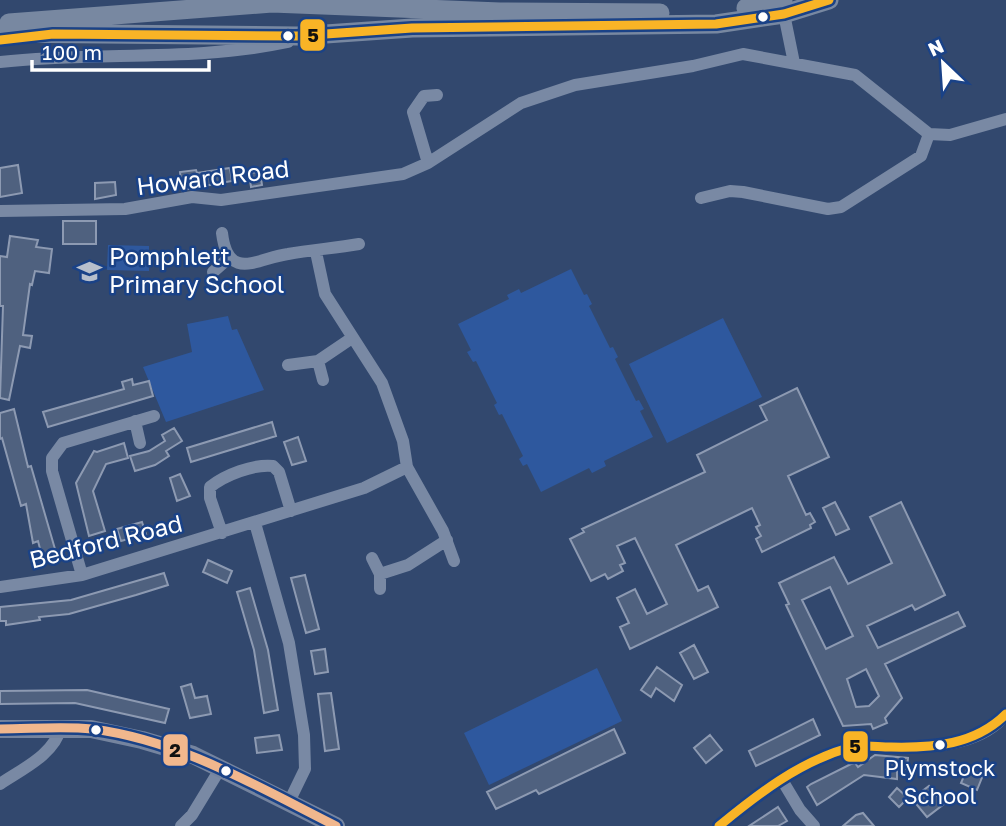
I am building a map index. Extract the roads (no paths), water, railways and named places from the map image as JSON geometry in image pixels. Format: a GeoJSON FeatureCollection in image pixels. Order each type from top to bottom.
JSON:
{"type":"FeatureCollection","features":[{"type":"Feature","properties":{"kind":"main road"},"geometry":{"type":"LineString","coordinates":[[0,23],[272,3],[500,12],[667,13],[783,7],[829,0]]}},
{"type":"Feature","properties":{"kind":"main road"},"geometry":{"type":"LineString","coordinates":[[272,3],[274,17],[287,27],[340,33]]}},
{"type":"Feature","properties":{"kind":"main road"},"geometry":{"type":"LineString","coordinates":[[0,33],[258,42],[340,33],[716,24],[783,7]]}},
{"type":"Feature","properties":{"kind":"main road"},"geometry":{"type":"LineString","coordinates":[[185,9],[256,13],[262,24],[258,42]]}},
{"type":"Feature","properties":{"kind":"main road"},"geometry":{"type":"LineString","coordinates":[[0,40],[53,34]]}},
{"type":"Feature","properties":{"kind":"street"},"geometry":{"type":"LineString","coordinates":[[783,7],[794,63]]}},
{"type":"Feature","properties":{"kind":"street"},"geometry":{"type":"LineString","coordinates":[[0,62],[32,58],[216,54],[258,42]]}},
{"type":"Feature","properties":{"kind":"street","name":"Howard Road"},"geometry":{"type":"LineString","coordinates":[[0,211],[125,209],[192,197],[221,200],[403,174],[428,163],[521,103],[575,85],[693,66],[743,54],[855,75],[929,134]]}},
{"type":"Feature","properties":{"kind":"street"},"geometry":{"type":"LineString","coordinates":[[428,163],[413,112],[424,96],[437,95]]}},
{"type":"Feature","properties":{"kind":"street"},"geometry":{"type":"LineString","coordinates":[[701,198],[730,191],[828,209],[841,207],[921,156],[929,134],[950,135],[1006,119]]}},
{"type":"Feature","properties":{"kind":"street"},"geometry":{"type":"LineString","coordinates":[[222,233],[223,247],[230,257],[243,265],[253,265],[277,256],[359,244]]}},
{"type":"Feature","properties":{"kind":"street"},"geometry":{"type":"LineString","coordinates":[[316,252],[325,294],[382,383],[393,407],[407,467],[447,540],[454,561]]}},
{"type":"Feature","properties":{"kind":"street"},"geometry":{"type":"LineString","coordinates":[[213,272],[230,257]]}},
{"type":"Feature","properties":{"kind":"street"},"geometry":{"type":"LineString","coordinates":[[288,365],[318,361],[352,338]]}},
{"type":"Feature","properties":{"kind":"street"},"geometry":{"type":"LineString","coordinates":[[318,361],[323,380]]}},
{"type":"Feature","properties":{"kind":"street"},"geometry":{"type":"LineString","coordinates":[[82,575],[52,471],[52,458],[64,443],[154,416]]}},
{"type":"Feature","properties":{"kind":"street"},"geometry":{"type":"LineString","coordinates":[[135,421],[140,443]]}},
{"type":"Feature","properties":{"kind":"street","name":"Bedford Road"},"geometry":{"type":"LineString","coordinates":[[222,533],[210,498],[210,487],[219,480],[263,465],[273,466],[279,472],[292,511]]}},
{"type":"Feature","properties":{"kind":"street","name":"Bedford Road"},"geometry":{"type":"LineString","coordinates":[[0,587],[82,575],[364,488],[407,467]]}},
{"type":"Feature","properties":{"kind":"street"},"geometry":{"type":"LineString","coordinates":[[255,523],[289,643],[304,735],[305,769],[288,804]]}},
{"type":"Feature","properties":{"kind":"street"},"geometry":{"type":"LineString","coordinates":[[380,574],[408,565],[447,540]]}},
{"type":"Feature","properties":{"kind":"street"},"geometry":{"type":"LineString","coordinates":[[372,558],[380,574],[380,589]]}},
{"type":"Feature","properties":{"kind":"street"},"geometry":{"type":"LineString","coordinates":[[719,826],[782,780],[850,747],[906,748],[967,740],[1003,722]]}},
{"type":"Feature","properties":{"kind":"street"},"geometry":{"type":"LineString","coordinates":[[0,784],[49,750],[58,739],[61,727]]}},
{"type":"Feature","properties":{"kind":"street"},"geometry":{"type":"LineString","coordinates":[[0,729],[91,729],[142,740],[193,755],[336,826]]}},
{"type":"Feature","properties":{"kind":"street"},"geometry":{"type":"LineString","coordinates":[[181,826],[192,815],[220,769]]}},
{"type":"Feature","properties":{"kind":"street"},"geometry":{"type":"LineString","coordinates":[[782,780],[800,810],[814,826]]}},
{"type":"Feature","properties":{"kind":"place","name":"Pomphlett Primary School"},"geometry":{"type":"Point","coordinates":[89,271]}},
{"type":"Feature","properties":{"kind":"place","name":"Plymstock School"},"geometry":{"type":"Point","coordinates":[940,745]}}]}
